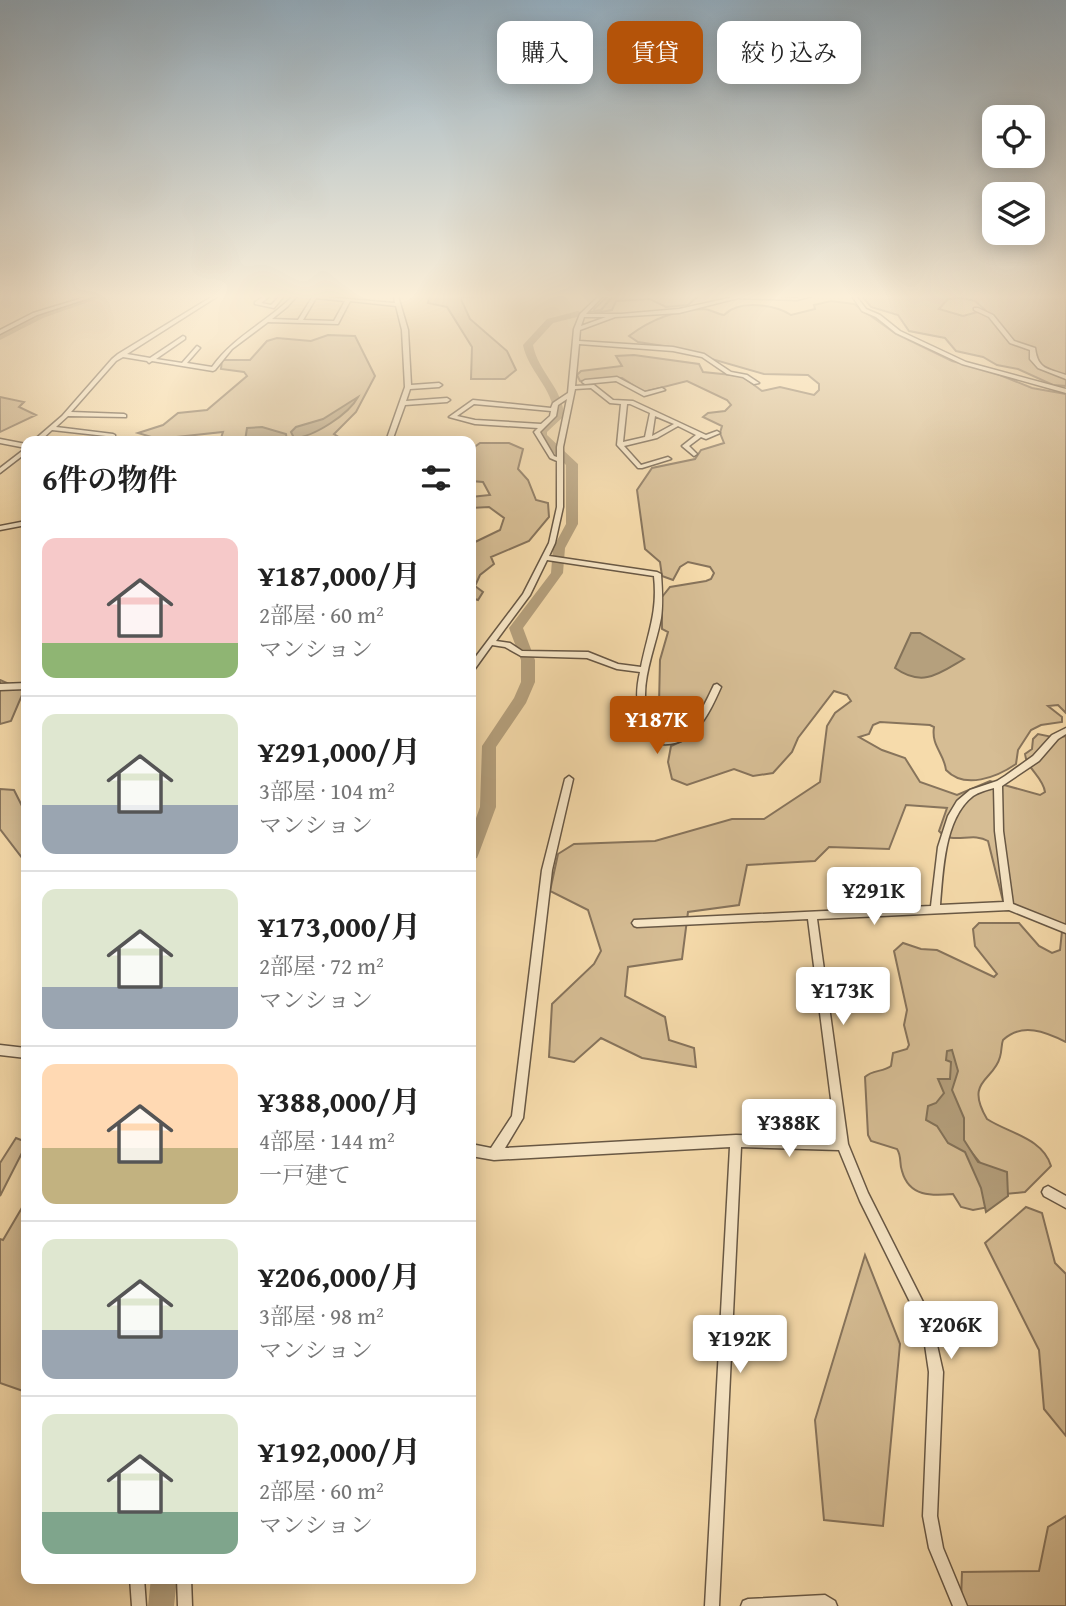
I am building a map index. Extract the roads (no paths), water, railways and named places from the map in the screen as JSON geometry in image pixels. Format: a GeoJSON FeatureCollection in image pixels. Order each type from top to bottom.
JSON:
{"type":"FeatureCollection","features":[{"type":"Feature","properties":{"kind":"street"},"geometry":{"type":"LineString","coordinates":[[42,436],[67,414],[106,371]]}},
{"type":"Feature","properties":{"kind":"street"},"geometry":{"type":"LineString","coordinates":[[391,436],[405,403],[407,371]]}},
{"type":"Feature","properties":{"kind":"street"},"geometry":{"type":"LineString","coordinates":[[476,661],[550,559],[560,507],[560,447],[574,371]]}},
{"type":"Feature","properties":{"kind":"street"},"geometry":{"type":"LineString","coordinates":[[726,371],[745,376],[756,383]]}},
{"type":"Feature","properties":{"kind":"street"},"geometry":{"type":"LineString","coordinates":[[993,371],[1066,391]]}},
{"type":"Feature","properties":{"kind":"street"},"geometry":{"type":"LineString","coordinates":[[560,459],[554,459],[549,448],[538,439],[537,432],[553,416],[557,404],[572,389],[613,379],[644,394],[662,390]]}},
{"type":"Feature","properties":{"kind":"street"},"geometry":{"type":"LineString","coordinates":[[408,387],[439,385]]}},
{"type":"Feature","properties":{"kind":"street"},"geometry":{"type":"LineString","coordinates":[[572,389],[592,386],[612,402],[631,402],[708,438],[717,433]]}},
{"type":"Feature","properties":{"kind":"street"},"geometry":{"type":"LineString","coordinates":[[405,403],[447,400]]}},
{"type":"Feature","properties":{"kind":"street"},"geometry":{"type":"LineString","coordinates":[[541,426],[475,422],[452,417],[473,402],[569,403]]}},
{"type":"Feature","properties":{"kind":"street"},"geometry":{"type":"LineString","coordinates":[[624,403],[620,445],[640,467],[668,459]]}},
{"type":"Feature","properties":{"kind":"street"},"geometry":{"type":"LineString","coordinates":[[649,439],[653,412]]}},
{"type":"Feature","properties":{"kind":"street"},"geometry":{"type":"LineString","coordinates":[[67,414],[124,416]]}},
{"type":"Feature","properties":{"kind":"street"},"geometry":{"type":"LineString","coordinates":[[620,445],[649,439],[678,424]]}},
{"type":"Feature","properties":{"kind":"street"},"geometry":{"type":"LineString","coordinates":[[51,428],[113,436]]}},
{"type":"Feature","properties":{"kind":"street"},"geometry":{"type":"LineString","coordinates":[[694,453],[685,446],[700,435]]}},
{"type":"Feature","properties":{"kind":"street"},"geometry":{"type":"LineString","coordinates":[[0,441],[21,447]]}},
{"type":"Feature","properties":{"kind":"street"},"geometry":{"type":"LineString","coordinates":[[0,471],[21,452]]}},
{"type":"Feature","properties":{"kind":"street"},"geometry":{"type":"LineString","coordinates":[[0,528],[21,524]]}},
{"type":"Feature","properties":{"kind":"street"},"geometry":{"type":"LineString","coordinates":[[550,559],[657,574],[657,619],[638,690],[651,734],[663,743],[677,741],[700,719],[716,687]]}},
{"type":"Feature","properties":{"kind":"street"},"geometry":{"type":"LineString","coordinates":[[490,642],[507,645],[521,653],[588,655],[617,666],[644,670]]}},
{"type":"Feature","properties":{"kind":"street"},"geometry":{"type":"LineString","coordinates":[[476,650],[481,654]]}},
{"type":"Feature","properties":{"kind":"street"},"geometry":{"type":"LineString","coordinates":[[0,687],[21,687]]}},
{"type":"Feature","properties":{"kind":"street"},"geometry":{"type":"LineString","coordinates":[[935,909],[940,862],[950,821],[969,794],[998,784],[1040,757],[1051,740],[1066,731]]}},
{"type":"Feature","properties":{"kind":"street"},"geometry":{"type":"LineString","coordinates":[[494,1154],[517,1118],[547,870],[569,779]]}},
{"type":"Feature","properties":{"kind":"street"},"geometry":{"type":"LineString","coordinates":[[998,784],[999,831],[1009,906]]}},
{"type":"Feature","properties":{"kind":"street"},"geometry":{"type":"LineString","coordinates":[[637,923],[1009,906],[1066,929]]}},
{"type":"Feature","properties":{"kind":"street"},"geometry":{"type":"LineString","coordinates":[[812,915],[842,1144],[864,1197],[920,1308],[931,1345],[936,1372],[930,1516],[936,1548],[960,1606]]}},
{"type":"Feature","properties":{"kind":"street"},"geometry":{"type":"LineString","coordinates":[[0,1050],[21,1052]]}},
{"type":"Feature","properties":{"kind":"street"},"geometry":{"type":"LineString","coordinates":[[712,1606],[736,1141]]}},
{"type":"Feature","properties":{"kind":"street"},"geometry":{"type":"LineString","coordinates":[[476,1151],[494,1154],[736,1141],[842,1144]]}},
{"type":"Feature","properties":{"kind":"street"},"geometry":{"type":"LineString","coordinates":[[1048,1192],[1066,1202]]}},
{"type":"Feature","properties":{"kind":"street"},"geometry":{"type":"LineString","coordinates":[[137,1584],[139,1606]]}},
{"type":"Feature","properties":{"kind":"street"},"geometry":{"type":"LineString","coordinates":[[184,1584],[185,1606]]}},
{"type":"Feature","properties":{"kind":"street"},"geometry":{"type":"LineString","coordinates":[[748,1606],[825,1602],[830,1606]]}},
{"type":"Feature","properties":{"kind":"waterway"},"geometry":{"type":"LineString","coordinates":[[476,839],[488,807],[489,746],[521,699],[528,682],[528,660],[516,628],[557,573],[559,548],[572,524],[572,464],[542,436],[542,431],[559,416],[559,407],[540,371]]}},
{"type":"Feature","properties":{"kind":"waterway"},"geometry":{"type":"LineString","coordinates":[[161,1606],[163,1584]]}}]}
